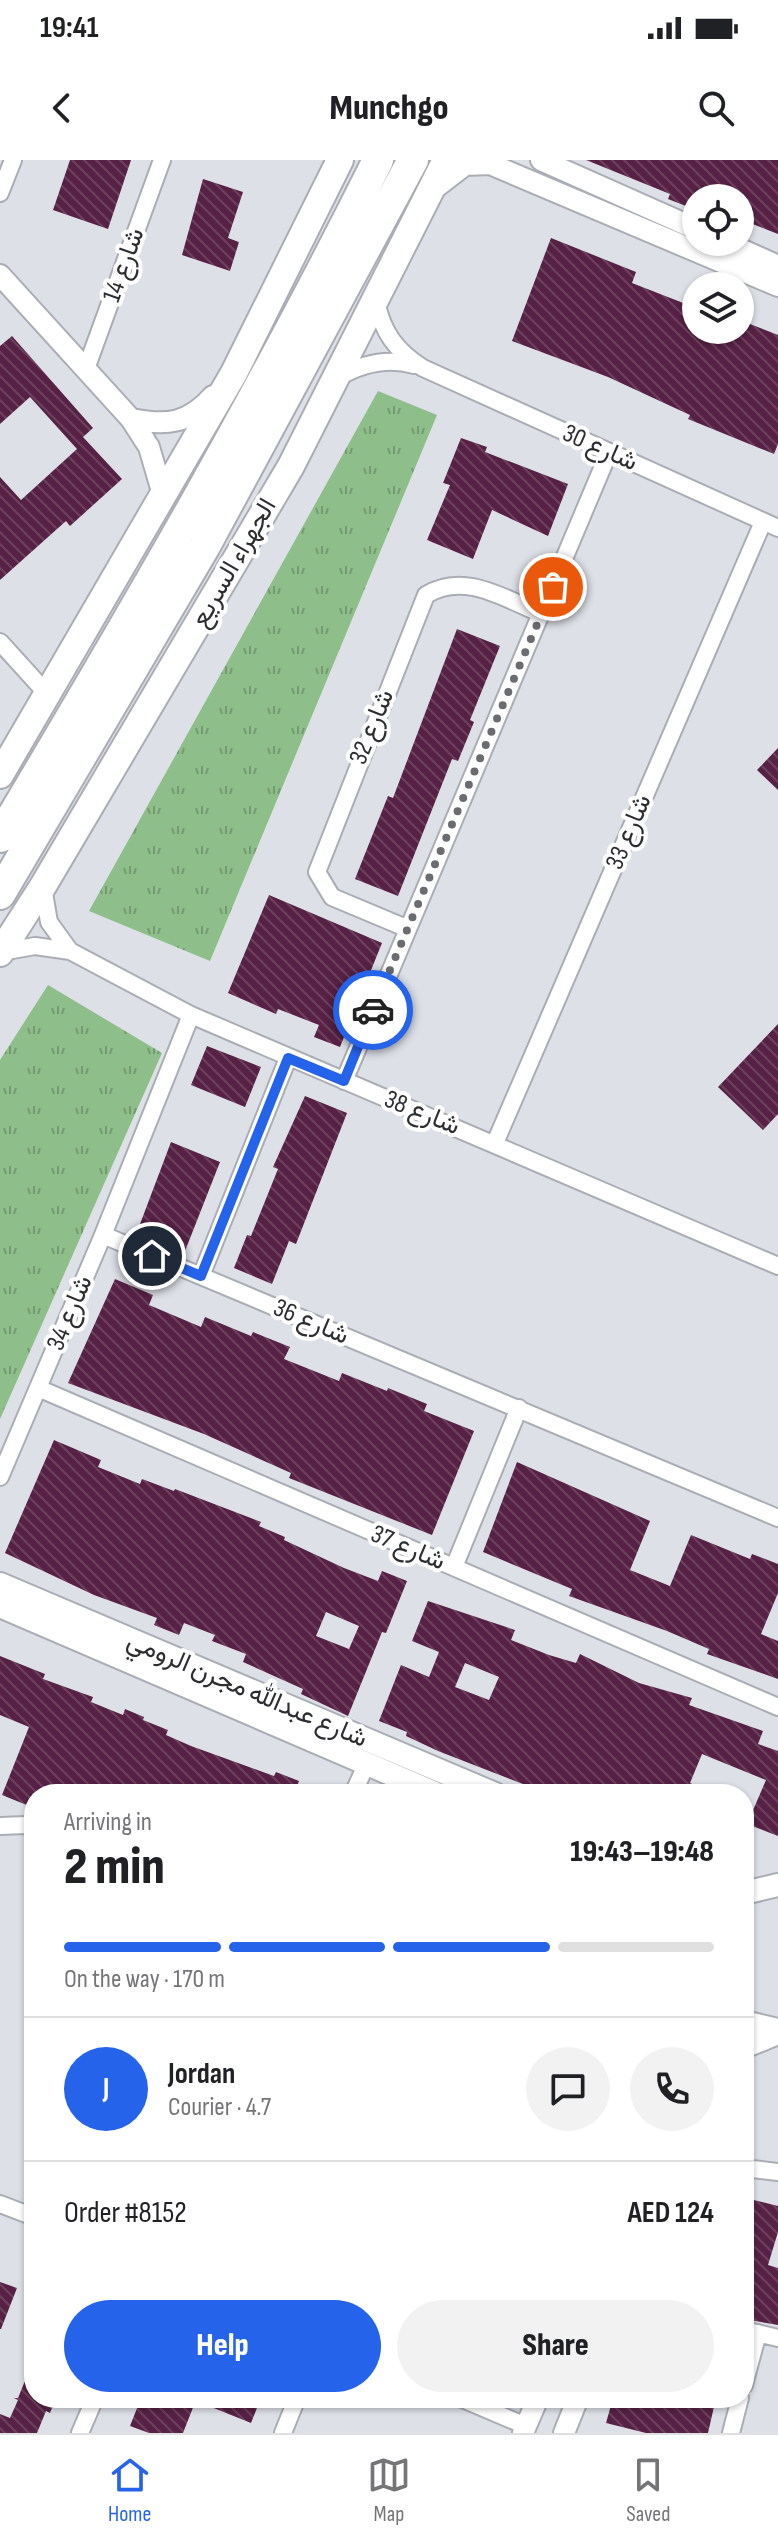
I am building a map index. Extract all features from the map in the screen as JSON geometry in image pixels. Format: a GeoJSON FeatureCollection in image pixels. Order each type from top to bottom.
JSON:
{"type":"FeatureCollection","features":[{"type":"Feature","properties":{"kind":"highway"},"geometry":{"type":"LineString","coordinates":[[0,837],[88,690],[285,338],[378,160]]}},
{"type":"Feature","properties":{"kind":"highway","name":"الجهراء السريع"},"geometry":{"type":"LineString","coordinates":[[0,894],[205,546],[413,160]]}},
{"type":"Feature","properties":{"kind":"main road"},"geometry":{"type":"LineString","coordinates":[[0,775],[49,696],[234,373],[340,160]]}},
{"type":"Feature","properties":{"kind":"main road","name":"الجهراء السريع"},"geometry":{"type":"LineString","coordinates":[[0,953],[254,531],[336,378],[446,160]]}},
{"type":"Feature","properties":{"kind":"main road","name":"شارع عبدالله مجرن الرومي"},"geometry":{"type":"LineString","coordinates":[[0,1584],[471,1784]]}},
{"type":"Feature","properties":{"kind":"main road","name":"شارع عبدالله مجرن الرومي"},"geometry":{"type":"LineString","coordinates":[[0,1606],[413,1784]]}},
{"type":"Feature","properties":{"kind":"main road"},"geometry":{"type":"LineString","coordinates":[[754,2025],[778,2032]]}},
{"type":"Feature","properties":{"kind":"street"},"geometry":{"type":"LineString","coordinates":[[0,193],[13,160]]}},
{"type":"Feature","properties":{"kind":"street","name":"شارع 14"},"geometry":{"type":"LineString","coordinates":[[86,369],[162,160]]}},
{"type":"Feature","properties":{"kind":"street"},"geometry":{"type":"LineString","coordinates":[[541,160],[682,223]]}},
{"type":"Feature","properties":{"kind":"street"},"geometry":{"type":"LineString","coordinates":[[432,190],[459,168],[481,161],[778,286]]}},
{"type":"Feature","properties":{"kind":"street"},"geometry":{"type":"LineString","coordinates":[[754,255],[778,266]]}},
{"type":"Feature","properties":{"kind":"street"},"geometry":{"type":"LineString","coordinates":[[0,275],[131,419],[156,462],[163,495]]}},
{"type":"Feature","properties":{"kind":"street","name":"شارع 30"},"geometry":{"type":"LineString","coordinates":[[376,300],[386,333],[395,347],[423,368],[771,525]]}},
{"type":"Feature","properties":{"kind":"street","name":"شارع 30"},"geometry":{"type":"LineString","coordinates":[[336,378],[369,363],[387,361],[423,368]]}},
{"type":"Feature","properties":{"kind":"street"},"geometry":{"type":"LineString","coordinates":[[131,419],[166,424],[190,418],[234,373]]}},
{"type":"Feature","properties":{"kind":"street"},"geometry":{"type":"LineString","coordinates":[[344,1081],[609,452]]}},
{"type":"Feature","properties":{"kind":"street","name":"شارع 33"},"geometry":{"type":"LineString","coordinates":[[495,1143],[771,525]]}},
{"type":"Feature","properties":{"kind":"street","name":"شارع 32"},"geometry":{"type":"LineString","coordinates":[[406,928],[332,897],[317,872],[318,860],[426,595],[448,586],[474,586],[542,614]]}},
{"type":"Feature","properties":{"kind":"street"},"geometry":{"type":"LineString","coordinates":[[0,642],[49,696]]}},
{"type":"Feature","properties":{"kind":"street","name":"شارع 38"},"geometry":{"type":"LineString","coordinates":[[43,886],[49,922],[70,951]]}},
{"type":"Feature","properties":{"kind":"street","name":"شارع 38"},"geometry":{"type":"LineString","coordinates":[[0,953],[35,946],[70,951],[191,1015],[778,1266]]}},
{"type":"Feature","properties":{"kind":"street","name":"شارع 34"},"geometry":{"type":"LineString","coordinates":[[0,1477],[103,1235],[191,1015]]}},
{"type":"Feature","properties":{"kind":"street"},"geometry":{"type":"LineString","coordinates":[[201,1276],[288,1058]]}},
{"type":"Feature","properties":{"kind":"street","name":"شارع 36"},"geometry":{"type":"LineString","coordinates":[[103,1235],[778,1518]]}},
{"type":"Feature","properties":{"kind":"street","name":"شارع 37"},"geometry":{"type":"LineString","coordinates":[[38,1388],[778,1707]]}},
{"type":"Feature","properties":{"kind":"street"},"geometry":{"type":"LineString","coordinates":[[454,1567],[519,1408]]}},
{"type":"Feature","properties":{"kind":"street"},"geometry":{"type":"LineString","coordinates":[[357,1784],[366,1765]]}},
{"type":"Feature","properties":{"kind":"street"},"geometry":{"type":"LineString","coordinates":[[0,1826],[24,1825]]}},
{"type":"Feature","properties":{"kind":"street"},"geometry":{"type":"LineString","coordinates":[[754,2043],[778,2032]]}},
{"type":"Feature","properties":{"kind":"street"},"geometry":{"type":"LineString","coordinates":[[754,2169],[778,2172]]}},
{"type":"Feature","properties":{"kind":"street"},"geometry":{"type":"LineString","coordinates":[[0,2204],[24,2213]]}},
{"type":"Feature","properties":{"kind":"street"},"geometry":{"type":"LineString","coordinates":[[754,2332],[778,2338]]}},
{"type":"Feature","properties":{"kind":"street"},"geometry":{"type":"LineString","coordinates":[[80,2433],[91,2408]]}},
{"type":"Feature","properties":{"kind":"street"},"geometry":{"type":"LineString","coordinates":[[283,2433],[293,2408]]}},
{"type":"Feature","properties":{"kind":"street"},"geometry":{"type":"LineString","coordinates":[[481,2408],[524,2429],[533,2408]]}},
{"type":"Feature","properties":{"kind":"street"},"geometry":{"type":"LineString","coordinates":[[564,2433],[574,2408]]}},
{"type":"Feature","properties":{"kind":"street"},"geometry":{"type":"LineString","coordinates":[[731,2433],[737,2408]]}},
{"type":"Feature","properties":{"kind":"green space"},"geometry":{"type":"Polygon","coordinates":[[[378,391],[437,415],[210,961],[89,911],[378,391]]]}},
{"type":"Feature","properties":{"kind":"green space"},"geometry":{"type":"Polygon","coordinates":[[[48,985],[162,1053],[0,1419],[0,1060],[48,985]]]}},
{"type":"Feature","properties":{"kind":"building"},"geometry":{"type":"Polygon","coordinates":[[[70,160],[131,160],[108,229],[53,210],[70,160]]]}},
{"type":"Feature","properties":{"kind":"building"},"geometry":{"type":"Polygon","coordinates":[[[586,160],[778,160],[778,234],[754,225],[754,184],[682,184],[682,204],[668,199],[670,194],[586,160]]]}},
{"type":"Feature","properties":{"kind":"building"},"geometry":{"type":"Polygon","coordinates":[[[203,179],[243,192],[228,238],[239,242],[230,271],[182,255],[203,179]]]}},
{"type":"Feature","properties":{"kind":"building"},"geometry":{"type":"Polygon","coordinates":[[[551,238],[636,272],[632,283],[682,303],[682,344],[754,344],[754,326],[778,335],[778,444],[774,454],[688,419],[690,415],[608,377],[512,341],[551,238]]]}},
{"type":"Feature","properties":{"kind":"building"},"geometry":{"type":"Polygon","coordinates":[[[12,336],[93,428],[83,437],[122,479],[70,526],[66,521],[0,580],[0,477],[21,500],[77,449],[30,397],[0,424],[0,346],[12,336]]]}},
{"type":"Feature","properties":{"kind":"building"},"geometry":{"type":"Polygon","coordinates":[[[461,438],[487,447],[485,452],[568,484],[548,536],[492,510],[473,559],[427,540],[450,485],[443,483],[461,438]]]}},
{"type":"Feature","properties":{"kind":"building"},"geometry":{"type":"Polygon","coordinates":[[[457,629],[500,646],[470,720],[474,722],[458,761],[452,759],[398,896],[355,879],[388,796],[393,798],[457,629]]]}},
{"type":"Feature","properties":{"kind":"building"},"geometry":{"type":"Polygon","coordinates":[[[778,748],[778,790],[757,770],[778,748]]]}},
{"type":"Feature","properties":{"kind":"building"},"geometry":{"type":"Polygon","coordinates":[[[269,895],[382,943],[340,1047],[314,1037],[319,1025],[278,1009],[276,1014],[228,993],[269,895]]]}},
{"type":"Feature","properties":{"kind":"building"},"geometry":{"type":"Polygon","coordinates":[[[778,1024],[778,1114],[763,1130],[718,1087],[778,1024]]]}},
{"type":"Feature","properties":{"kind":"building"},"geometry":{"type":"Polygon","coordinates":[[[207,1046],[261,1067],[245,1107],[191,1085],[207,1046]]]}},
{"type":"Feature","properties":{"kind":"building"},"geometry":{"type":"Polygon","coordinates":[[[305,1096],[347,1113],[296,1244],[289,1241],[272,1284],[234,1268],[247,1235],[251,1236],[278,1169],[273,1167],[305,1096]]]}},
{"type":"Feature","properties":{"kind":"building"},"geometry":{"type":"Polygon","coordinates":[[[171,1142],[220,1162],[185,1251],[137,1232],[171,1142]]]}},
{"type":"Feature","properties":{"kind":"building"},"geometry":{"type":"Polygon","coordinates":[[[115,1279],[153,1295],[149,1305],[201,1327],[205,1317],[251,1336],[253,1332],[290,1347],[284,1359],[339,1381],[342,1373],[387,1391],[388,1388],[427,1404],[424,1411],[474,1431],[432,1535],[289,1478],[291,1473],[204,1434],[68,1383],[115,1279]]]}},
{"type":"Feature","properties":{"kind":"building"},"geometry":{"type":"Polygon","coordinates":[[[54,1440],[101,1460],[98,1467],[140,1484],[142,1479],[175,1489],[261,1522],[259,1526],[285,1537],[284,1540],[344,1568],[378,1581],[382,1571],[407,1581],[386,1633],[382,1632],[348,1716],[301,1694],[303,1689],[243,1662],[246,1654],[212,1641],[215,1635],[184,1623],[179,1635],[154,1625],[157,1618],[94,1595],[5,1553],[54,1440]],[[326,1612],[316,1636],[349,1649],[359,1626],[326,1612]]]}},
{"type":"Feature","properties":{"kind":"building"},"geometry":{"type":"Polygon","coordinates":[[[517,1462],[650,1521],[630,1570],[670,1586],[691,1535],[750,1559],[752,1554],[778,1564],[778,1593],[761,1634],[778,1641],[778,1679],[707,1654],[709,1649],[667,1631],[569,1596],[572,1589],[483,1552],[517,1462]]]}},
{"type":"Feature","properties":{"kind":"building"},"geometry":{"type":"Polygon","coordinates":[[[428,1601],[515,1630],[511,1640],[549,1655],[576,1663],[580,1654],[639,1683],[692,1698],[689,1705],[763,1731],[758,1744],[778,1751],[778,1836],[754,1827],[754,1808],[766,1780],[702,1754],[692,1784],[523,1784],[438,1751],[406,1736],[407,1732],[379,1721],[401,1665],[429,1677],[439,1652],[412,1641],[428,1601]],[[465,1663],[455,1687],[489,1700],[499,1677],[465,1663]]]}},
{"type":"Feature","properties":{"kind":"building"},"geometry":{"type":"Polygon","coordinates":[[[0,1656],[45,1674],[43,1679],[93,1697],[91,1702],[123,1715],[125,1709],[144,1717],[143,1720],[168,1730],[166,1735],[191,1746],[274,1776],[276,1772],[299,1781],[298,1784],[24,1784],[24,1804],[2,1795],[29,1727],[0,1715],[0,1656]]]}},
{"type":"Feature","properties":{"kind":"building"},"geometry":{"type":"Polygon","coordinates":[[[754,2200],[778,2206],[778,2232],[768,2265],[778,2268],[778,2325],[754,2321],[754,2200]]]}},
{"type":"Feature","properties":{"kind":"building"},"geometry":{"type":"Polygon","coordinates":[[[0,2282],[17,2288],[1,2329],[0,2329],[0,2282]]]}},
{"type":"Feature","properties":{"kind":"building"},"geometry":{"type":"Polygon","coordinates":[[[24,2383],[24,2408],[52,2408],[50,2413],[46,2411],[37,2433],[0,2433],[0,2414],[10,2418],[18,2400],[14,2398],[18,2398],[24,2383]]]}},
{"type":"Feature","properties":{"kind":"building"},"geometry":{"type":"Polygon","coordinates":[[[137,2408],[193,2408],[183,2433],[149,2433],[130,2426],[137,2408]]]}},
{"type":"Feature","properties":{"kind":"building"},"geometry":{"type":"Polygon","coordinates":[[[214,2408],[257,2408],[251,2423],[214,2408]]]}},
{"type":"Feature","properties":{"kind":"building"},"geometry":{"type":"Polygon","coordinates":[[[610,2408],[714,2408],[708,2433],[646,2433],[606,2423],[610,2408]]]}},
{"type":"Feature","properties":{"kind":"way so far"},"geometry":{"type":"LineString","coordinates":[[373,1010],[553,587]]}},
{"type":"Feature","properties":{"kind":"route"},"geometry":{"type":"LineString","coordinates":[[152,1256],[201,1276],[288,1058],[344,1081],[373,1010]]}}]}
